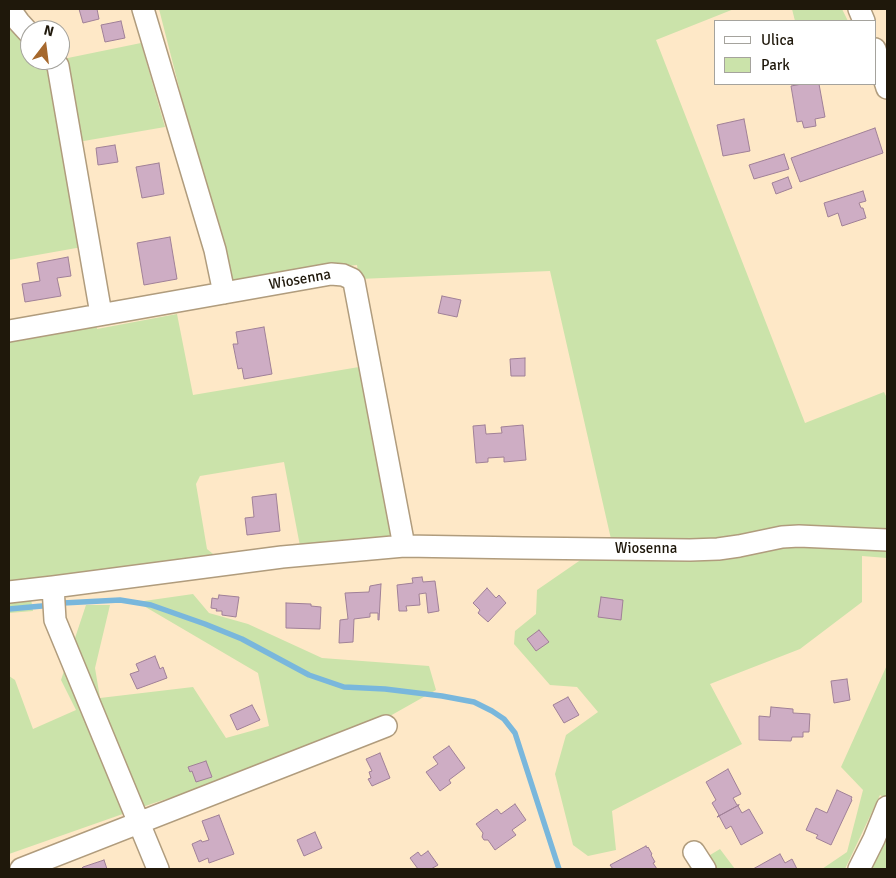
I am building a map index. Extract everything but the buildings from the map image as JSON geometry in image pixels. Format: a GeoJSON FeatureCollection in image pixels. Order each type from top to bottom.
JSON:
{"type":"FeatureCollection","features":[{"type":"Feature","properties":{"kind":"street"},"geometry":{"type":"LineString","coordinates":[[12,9],[20,23]]}},
{"type":"Feature","properties":{"kind":"street"},"geometry":{"type":"LineString","coordinates":[[143,9],[215,250],[224,293]]}},
{"type":"Feature","properties":{"kind":"street"},"geometry":{"type":"LineString","coordinates":[[876,52],[887,88]]}},
{"type":"Feature","properties":{"kind":"street"},"geometry":{"type":"LineString","coordinates":[[59,70],[101,314]]}},
{"type":"Feature","properties":{"kind":"street","name":"Wiosenna"},"geometry":{"type":"LineString","coordinates":[[9,331],[331,274],[343,275],[352,279],[404,546]]}},
{"type":"Feature","properties":{"kind":"street","name":"Wiosenna"},"geometry":{"type":"LineString","coordinates":[[9,592],[282,557],[404,546],[690,550],[718,549],[782,537],[799,536],[887,540]]}},
{"type":"Feature","properties":{"kind":"street"},"geometry":{"type":"LineString","coordinates":[[53,587],[55,620],[158,869]]}},
{"type":"Feature","properties":{"kind":"street"},"geometry":{"type":"LineString","coordinates":[[21,869],[386,726]]}},
{"type":"Feature","properties":{"kind":"street"},"geometry":{"type":"LineString","coordinates":[[859,869],[887,807]]}},
{"type":"Feature","properties":{"kind":"green space"},"geometry":{"type":"Polygon","coordinates":[[[159,9],[734,9],[656,40],[805,423],[884,392],[887,398],[887,558],[862,556],[862,602],[800,649],[710,684],[742,744],[612,811],[616,850],[588,856],[573,845],[555,774],[566,735],[598,712],[577,687],[550,685],[514,644],[515,631],[536,614],[537,590],[611,539],[550,271],[359,279],[357,265],[330,268],[230,287],[159,9]]]}},
{"type":"Feature","properties":{"kind":"green space"},"geometry":{"type":"Polygon","coordinates":[[[792,9],[842,9],[848,20],[795,20],[792,9]]]}},
{"type":"Feature","properties":{"kind":"green space"},"geometry":{"type":"Polygon","coordinates":[[[9,18],[20,31],[20,70],[50,70],[82,247],[9,260],[9,18]]]}},
{"type":"Feature","properties":{"kind":"green space"},"geometry":{"type":"Polygon","coordinates":[[[141,43],[165,127],[78,142],[65,70],[70,70],[70,58],[141,43]]]}},
{"type":"Feature","properties":{"kind":"green space"},"geometry":{"type":"Polygon","coordinates":[[[177,314],[193,395],[359,367],[392,532],[388,538],[300,546],[284,462],[200,476],[196,484],[207,549],[218,558],[9,581],[9,338],[96,323],[97,329],[177,314]]]}},
{"type":"Feature","properties":{"kind":"green space"},"geometry":{"type":"Polygon","coordinates":[[[193,594],[209,613],[248,624],[322,658],[429,666],[436,690],[374,725],[317,751],[154,803],[9,854],[9,676],[15,680],[33,729],[76,710],[61,680],[86,605],[110,605],[95,668],[100,698],[193,687],[226,738],[269,726],[258,673],[137,602],[193,594]]]}},
{"type":"Feature","properties":{"kind":"green space"},"geometry":{"type":"Polygon","coordinates":[[[31,599],[33,611],[9,613],[9,602],[31,599]]]}},
{"type":"Feature","properties":{"kind":"green space"},"geometry":{"type":"Polygon","coordinates":[[[887,665],[887,799],[880,795],[845,869],[822,869],[847,852],[863,790],[841,767],[887,665]]]}},
{"type":"Feature","properties":{"kind":"green space"},"geometry":{"type":"Polygon","coordinates":[[[887,827],[887,869],[866,869],[887,827]]]}},
{"type":"Feature","properties":{"kind":"green space"},"geometry":{"type":"Polygon","coordinates":[[[720,849],[735,869],[687,869],[720,849]]]}},
{"type":"Feature","properties":{"kind":"waterway"},"geometry":{"type":"LineString","coordinates":[[63,603],[120,600],[151,605],[242,639],[309,675],[344,687],[385,689],[442,696],[474,702],[492,711],[504,719],[515,733],[559,869]]}},
{"type":"Feature","properties":{"kind":"waterway"},"geometry":{"type":"LineString","coordinates":[[9,609],[42,606]]}}]}
